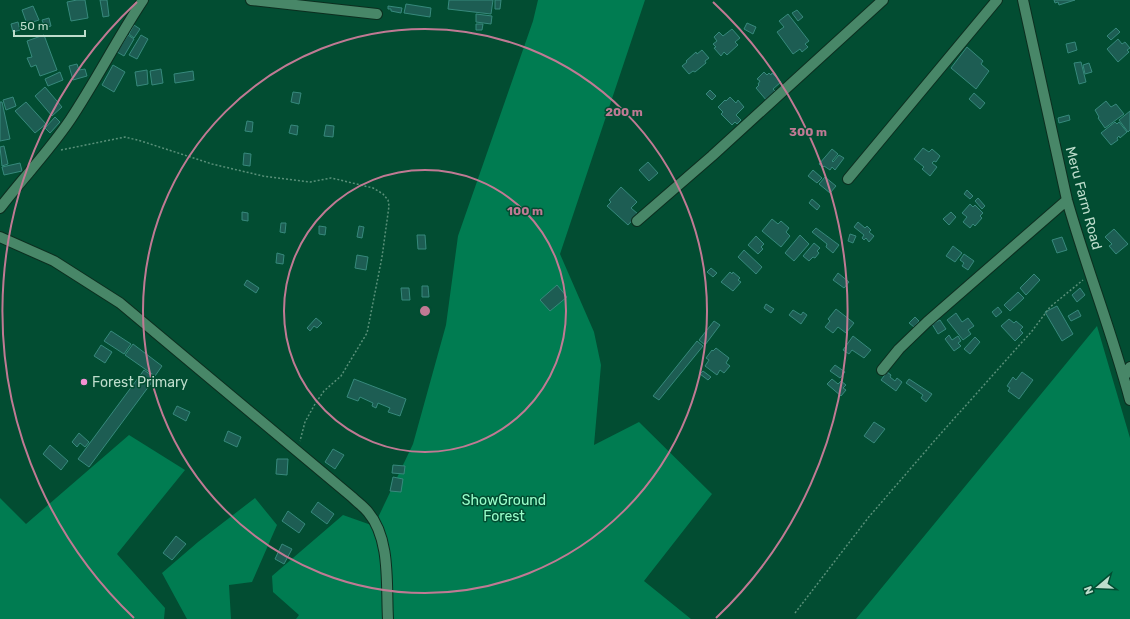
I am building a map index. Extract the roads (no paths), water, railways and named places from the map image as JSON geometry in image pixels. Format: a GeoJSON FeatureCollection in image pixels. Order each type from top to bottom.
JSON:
{"type":"FeatureCollection","features":[{"type":"Feature","properties":{"kind":"street"},"geometry":{"type":"LineString","coordinates":[[0,206],[46,153],[70,120],[142,0]]}},
{"type":"Feature","properties":{"kind":"street"},"geometry":{"type":"LineString","coordinates":[[252,0],[377,14]]}},
{"type":"Feature","properties":{"kind":"street"},"geometry":{"type":"LineString","coordinates":[[637,221],[718,151],[883,0]]}},
{"type":"Feature","properties":{"kind":"street"},"geometry":{"type":"LineString","coordinates":[[848,178],[997,0]]}},
{"type":"Feature","properties":{"kind":"street","name":"Meru Farm Road"},"geometry":{"type":"LineString","coordinates":[[1023,0],[1067,200],[1130,400]]}},
{"type":"Feature","properties":{"kind":"street"},"geometry":{"type":"LineString","coordinates":[[882,370],[899,349],[927,322],[1067,200]]}},
{"type":"Feature","properties":{"kind":"street"},"geometry":{"type":"LineString","coordinates":[[0,237],[54,261],[120,303],[300,453],[368,512],[382,537],[387,573],[388,619]]}},
{"type":"Feature","properties":{"kind":"street"},"geometry":{"type":"LineString","coordinates":[[1124,377],[1130,366]]}},
{"type":"Feature","properties":{"kind":"place","name":"Forest Primary"},"geometry":{"type":"Point","coordinates":[84,382]}},
{"type":"Feature","properties":{"kind":"park label","name":"ShowGround Forest"},"geometry":{"type":"Point","coordinates":[504,508]}}]}
